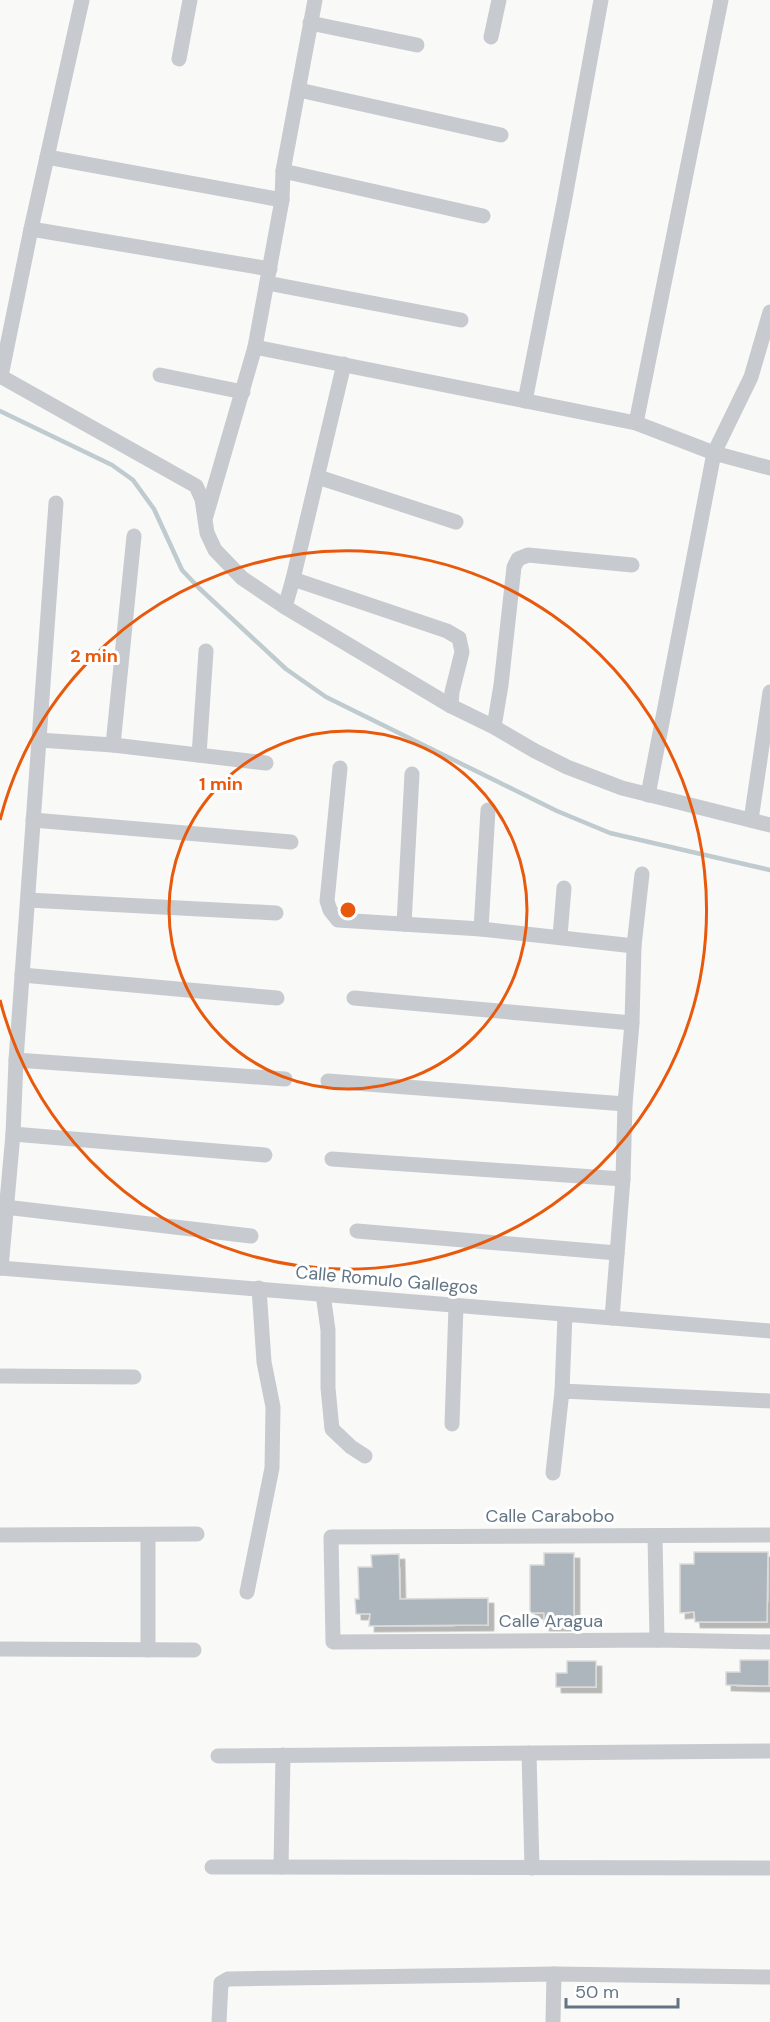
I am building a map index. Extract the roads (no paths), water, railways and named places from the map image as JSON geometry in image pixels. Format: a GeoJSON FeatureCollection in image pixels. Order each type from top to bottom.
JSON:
{"type":"FeatureCollection","features":[{"type":"Feature","properties":{"kind":"street"},"geometry":{"type":"LineString","coordinates":[[82,0],[0,376],[196,486],[202,499],[207,533],[215,550],[242,578],[285,607],[451,706],[567,767],[622,788],[770,825]]}},
{"type":"Feature","properties":{"kind":"street"},"geometry":{"type":"LineString","coordinates":[[179,59],[190,0]]}},
{"type":"Feature","properties":{"kind":"street"},"geometry":{"type":"LineString","coordinates":[[205,520],[255,346],[315,0]]}},
{"type":"Feature","properties":{"kind":"street"},"geometry":{"type":"LineString","coordinates":[[491,37],[499,0]]}},
{"type":"Feature","properties":{"kind":"street"},"geometry":{"type":"LineString","coordinates":[[525,401],[601,0]]}},
{"type":"Feature","properties":{"kind":"street"},"geometry":{"type":"LineString","coordinates":[[636,423],[721,0]]}},
{"type":"Feature","properties":{"kind":"street"},"geometry":{"type":"LineString","coordinates":[[310,23],[417,45]]}},
{"type":"Feature","properties":{"kind":"street"},"geometry":{"type":"LineString","coordinates":[[299,90],[501,135]]}},
{"type":"Feature","properties":{"kind":"street"},"geometry":{"type":"LineString","coordinates":[[47,157],[282,200]]}},
{"type":"Feature","properties":{"kind":"street"},"geometry":{"type":"LineString","coordinates":[[284,171],[483,216]]}},
{"type":"Feature","properties":{"kind":"street"},"geometry":{"type":"LineString","coordinates":[[31,229],[268,276],[461,320]]}},
{"type":"Feature","properties":{"kind":"street"},"geometry":{"type":"LineString","coordinates":[[648,795],[714,453],[751,377],[770,312]]}},
{"type":"Feature","properties":{"kind":"street"},"geometry":{"type":"LineString","coordinates":[[255,346],[636,423],[714,453],[770,468]]}},
{"type":"Feature","properties":{"kind":"street"},"geometry":{"type":"LineString","coordinates":[[285,607],[344,364]]}},
{"type":"Feature","properties":{"kind":"street"},"geometry":{"type":"LineString","coordinates":[[160,375],[243,392]]}},
{"type":"Feature","properties":{"kind":"street"},"geometry":{"type":"LineString","coordinates":[[318,477],[456,522]]}},
{"type":"Feature","properties":{"kind":"street"},"geometry":{"type":"LineString","coordinates":[[0,1268],[13,1134],[16,1060],[56,503]]}},
{"type":"Feature","properties":{"kind":"street"},"geometry":{"type":"LineString","coordinates":[[113,745],[134,536]]}},
{"type":"Feature","properties":{"kind":"street"},"geometry":{"type":"LineString","coordinates":[[494,727],[514,567],[519,559],[528,555],[632,566]]}},
{"type":"Feature","properties":{"kind":"street"},"geometry":{"type":"LineString","coordinates":[[293,579],[447,631],[459,638],[462,652],[452,692],[451,706]]}},
{"type":"Feature","properties":{"kind":"street"},"geometry":{"type":"LineString","coordinates":[[199,755],[206,651]]}},
{"type":"Feature","properties":{"kind":"street"},"geometry":{"type":"LineString","coordinates":[[751,820],[770,692]]}},
{"type":"Feature","properties":{"kind":"street"},"geometry":{"type":"LineString","coordinates":[[39,740],[113,745],[266,763]]}},
{"type":"Feature","properties":{"kind":"street"},"geometry":{"type":"LineString","coordinates":[[340,768],[327,901],[330,910],[338,920],[482,929],[634,946]]}},
{"type":"Feature","properties":{"kind":"street"},"geometry":{"type":"LineString","coordinates":[[404,924],[412,774]]}},
{"type":"Feature","properties":{"kind":"street"},"geometry":{"type":"LineString","coordinates":[[482,929],[488,810]]}},
{"type":"Feature","properties":{"kind":"street"},"geometry":{"type":"LineString","coordinates":[[33,820],[291,842]]}},
{"type":"Feature","properties":{"kind":"street"},"geometry":{"type":"LineString","coordinates":[[612,1318],[623,1179],[634,946],[642,874]]}},
{"type":"Feature","properties":{"kind":"street"},"geometry":{"type":"LineString","coordinates":[[560,936],[564,888]]}},
{"type":"Feature","properties":{"kind":"street"},"geometry":{"type":"LineString","coordinates":[[28,900],[276,913]]}},
{"type":"Feature","properties":{"kind":"street"},"geometry":{"type":"LineString","coordinates":[[22,975],[277,998]]}},
{"type":"Feature","properties":{"kind":"street"},"geometry":{"type":"LineString","coordinates":[[354,998],[632,1023]]}},
{"type":"Feature","properties":{"kind":"street"},"geometry":{"type":"LineString","coordinates":[[16,1060],[285,1079]]}},
{"type":"Feature","properties":{"kind":"street"},"geometry":{"type":"LineString","coordinates":[[328,1081],[625,1104]]}},
{"type":"Feature","properties":{"kind":"street"},"geometry":{"type":"LineString","coordinates":[[13,1134],[265,1155]]}},
{"type":"Feature","properties":{"kind":"street"},"geometry":{"type":"LineString","coordinates":[[332,1159],[623,1179]]}},
{"type":"Feature","properties":{"kind":"street"},"geometry":{"type":"LineString","coordinates":[[5,1207],[251,1236]]}},
{"type":"Feature","properties":{"kind":"street"},"geometry":{"type":"LineString","coordinates":[[357,1231],[617,1253]]}},
{"type":"Feature","properties":{"kind":"street","name":"Calle Romulo Gallegos"},"geometry":{"type":"LineString","coordinates":[[0,1268],[770,1331]]}},
{"type":"Feature","properties":{"kind":"street"},"geometry":{"type":"LineString","coordinates":[[247,1593],[272,1468],[273,1407],[264,1362],[259,1288]]}},
{"type":"Feature","properties":{"kind":"street"},"geometry":{"type":"LineString","coordinates":[[323,1294],[328,1329],[328,1388],[332,1429],[364,1456]]}},
{"type":"Feature","properties":{"kind":"street"},"geometry":{"type":"LineString","coordinates":[[452,1424],[456,1306]]}},
{"type":"Feature","properties":{"kind":"street"},"geometry":{"type":"LineString","coordinates":[[553,1473],[562,1390],[564,1315]]}},
{"type":"Feature","properties":{"kind":"street"},"geometry":{"type":"LineString","coordinates":[[0,1376],[135,1377]]}},
{"type":"Feature","properties":{"kind":"street"},"geometry":{"type":"LineString","coordinates":[[562,1390],[770,1401]]}},
{"type":"Feature","properties":{"kind":"street"},"geometry":{"type":"LineString","coordinates":[[0,1535],[198,1534]]}},
{"type":"Feature","properties":{"kind":"street"},"geometry":{"type":"LineString","coordinates":[[148,1535],[148,1650]]}},
{"type":"Feature","properties":{"kind":"street","name":"Calle Carabobo"},"geometry":{"type":"LineString","coordinates":[[333,1642],[331,1537],[770,1535]]}},
{"type":"Feature","properties":{"kind":"street"},"geometry":{"type":"LineString","coordinates":[[655,1536],[657,1640]]}},
{"type":"Feature","properties":{"kind":"street","name":"Calle Aragua"},"geometry":{"type":"LineString","coordinates":[[333,1642],[657,1640],[770,1642]]}},
{"type":"Feature","properties":{"kind":"street"},"geometry":{"type":"LineString","coordinates":[[0,1649],[194,1650]]}},
{"type":"Feature","properties":{"kind":"street"},"geometry":{"type":"LineString","coordinates":[[218,1756],[770,1751]]}},
{"type":"Feature","properties":{"kind":"street"},"geometry":{"type":"LineString","coordinates":[[529,1753],[532,1868]]}},
{"type":"Feature","properties":{"kind":"street"},"geometry":{"type":"LineString","coordinates":[[281,1867],[283,1755]]}},
{"type":"Feature","properties":{"kind":"street"},"geometry":{"type":"LineString","coordinates":[[212,1867],[770,1868]]}},
{"type":"Feature","properties":{"kind":"street"},"geometry":{"type":"LineString","coordinates":[[219,2022],[221,1983],[228,1979],[554,1974],[770,1977]]}},
{"type":"Feature","properties":{"kind":"street"},"geometry":{"type":"LineString","coordinates":[[553,2022],[554,1974]]}},
{"type":"Feature","properties":{"kind":"waterway"},"geometry":{"type":"LineString","coordinates":[[0,411],[112,465],[133,480],[154,509],[182,570],[286,669],[326,697],[557,811],[610,833],[770,870]]}}]}
